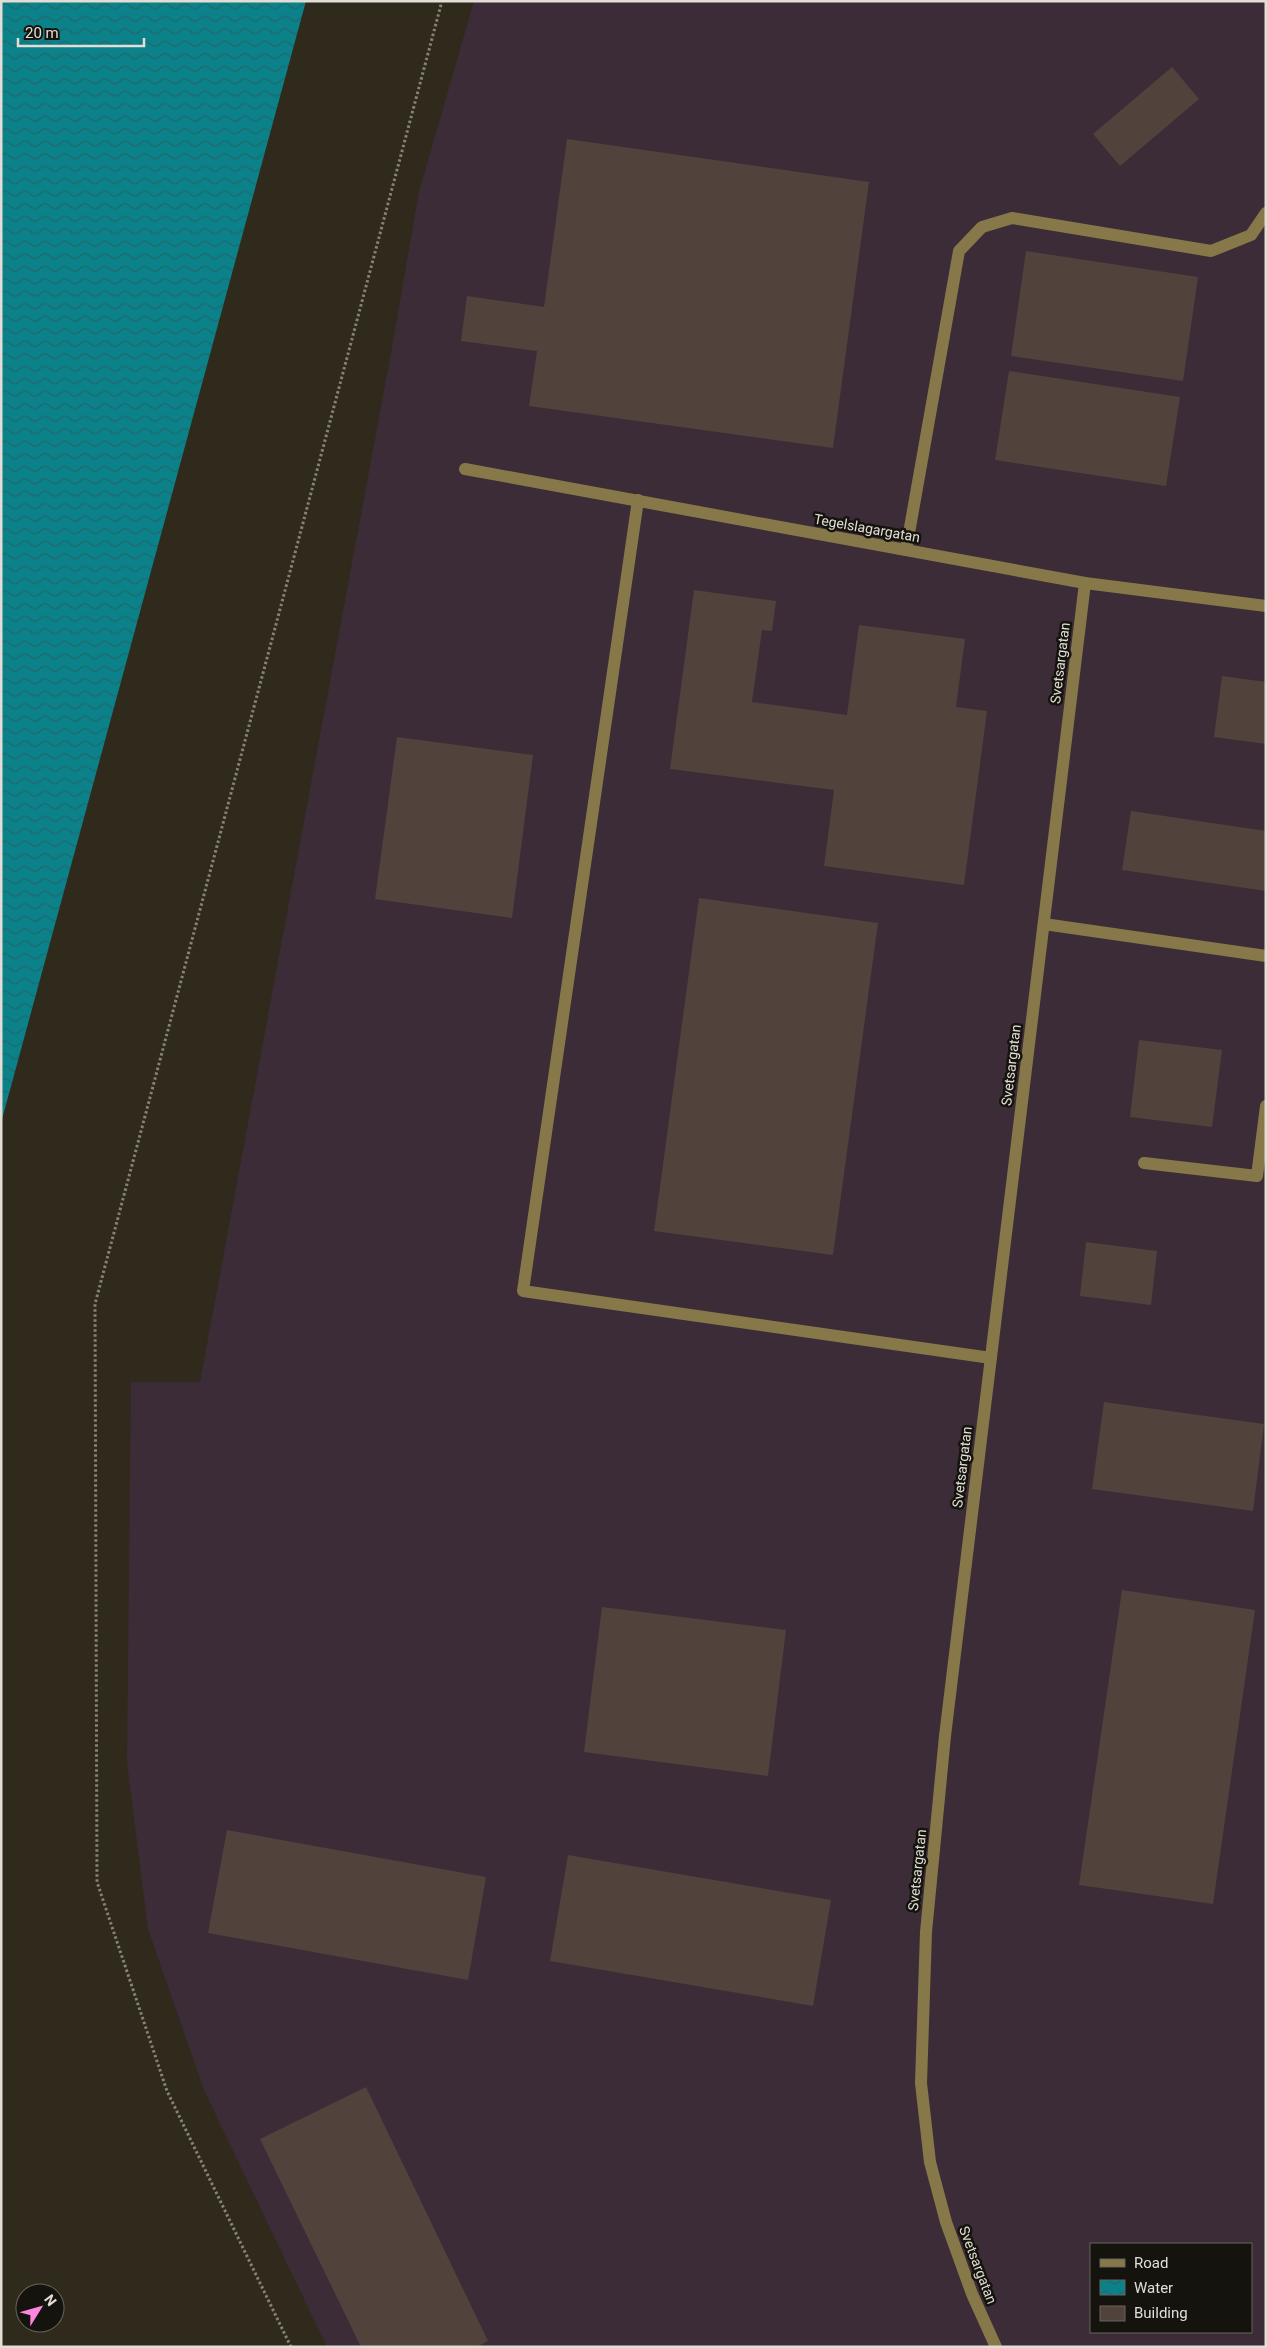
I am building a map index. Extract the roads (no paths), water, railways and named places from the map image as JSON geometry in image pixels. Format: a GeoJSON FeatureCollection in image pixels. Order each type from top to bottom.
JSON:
{"type":"FeatureCollection","features":[{"type":"Feature","properties":{"kind":"street"},"geometry":{"type":"LineString","coordinates":[[906,550],[959,251],[982,227],[1012,218],[1211,251],[1251,235],[1266,213]]}},
{"type":"Feature","properties":{"kind":"street","name":"Tegelslagargatan"},"geometry":{"type":"LineString","coordinates":[[465,469],[1085,583],[1266,606]]}},
{"type":"Feature","properties":{"kind":"street"},"geometry":{"type":"LineString","coordinates":[[638,500],[524,1291],[991,1358]]}},
{"type":"Feature","properties":{"kind":"street","name":"Svetsargatan"},"geometry":{"type":"LineString","coordinates":[[996,2347],[972,2294],[946,2222],[930,2162],[921,2084],[926,1932],[945,1736],[1085,583]]}},
{"type":"Feature","properties":{"kind":"street"},"geometry":{"type":"LineString","coordinates":[[1044,924],[1266,956]]}},
{"type":"Feature","properties":{"kind":"street"},"geometry":{"type":"LineString","coordinates":[[1144,1163],[1257,1176],[1266,1106]]}},
{"type":"Feature","properties":{"kind":"water"},"geometry":{"type":"Polygon","coordinates":[[[1,1],[306,1],[1,1123],[1,1]]]}}]}
